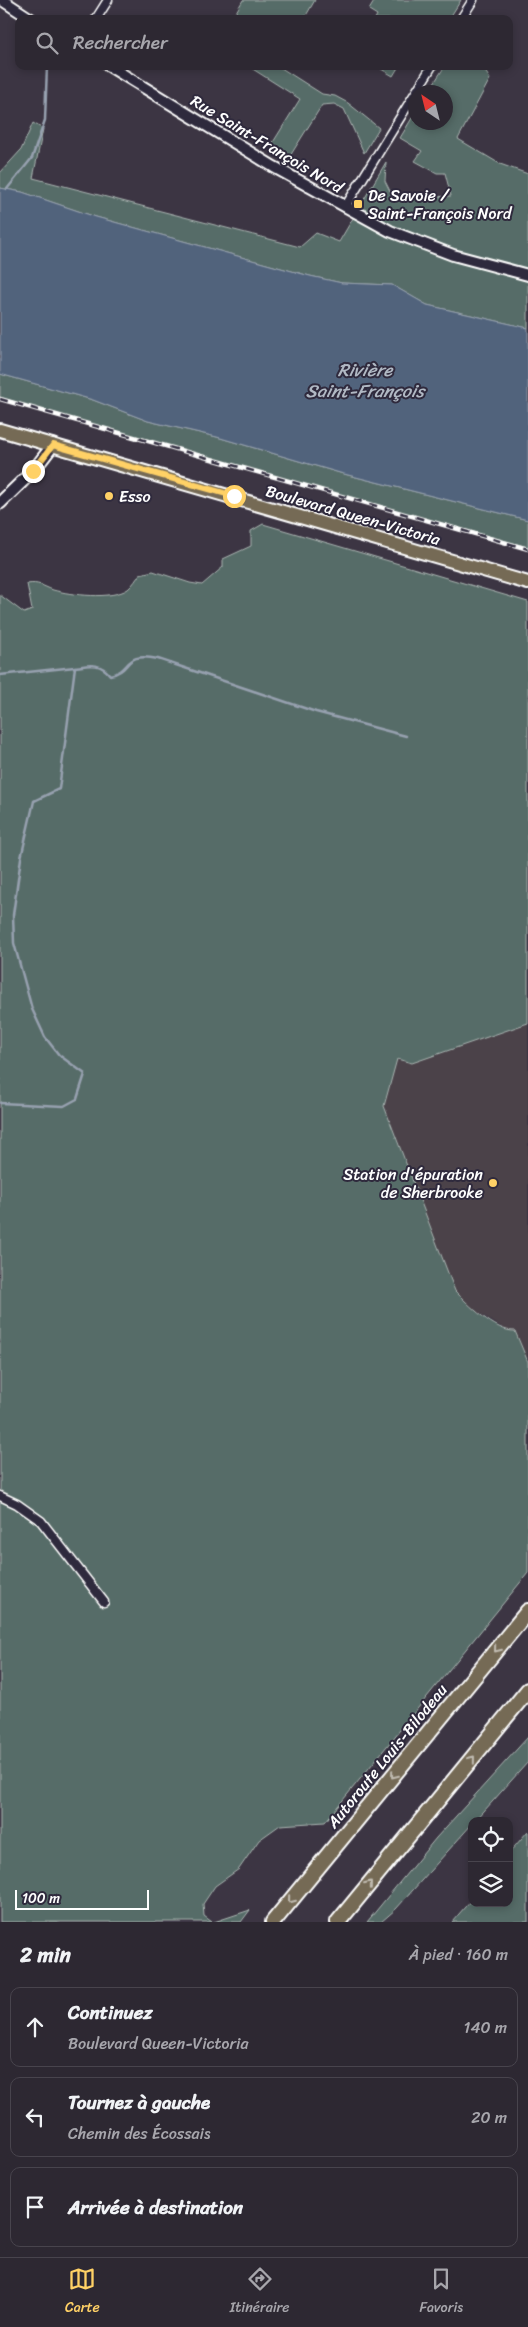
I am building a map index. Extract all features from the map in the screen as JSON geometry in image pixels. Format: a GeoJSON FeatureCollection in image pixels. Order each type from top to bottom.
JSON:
{"type":"FeatureCollection","features":[{"type":"Feature","properties":{"kind":"highway","name":"Autoroute Louis-Bilodeau"},"geometry":{"type":"LineString","coordinates":[[273,1922],[528,1611]]}},
{"type":"Feature","properties":{"kind":"highway"},"geometry":{"type":"LineString","coordinates":[[338,1922],[528,1690]]}},
{"type":"Feature","properties":{"kind":"main road","name":"Boulevard Queen-Victoria"},"geometry":{"type":"LineString","coordinates":[[0,430],[528,583]]}},
{"type":"Feature","properties":{"kind":"main road"},"geometry":{"type":"LineString","coordinates":[[0,503],[30,475],[53,445]]}},
{"type":"Feature","properties":{"kind":"street"},"geometry":{"type":"LineString","coordinates":[[2,0],[25,15]]}},
{"type":"Feature","properties":{"kind":"street"},"geometry":{"type":"LineString","coordinates":[[99,15],[108,0]]}},
{"type":"Feature","properties":{"kind":"street"},"geometry":{"type":"LineString","coordinates":[[464,15],[473,0]]}},
{"type":"Feature","properties":{"kind":"street","name":"Rue Saint-François Nord"},"geometry":{"type":"LineString","coordinates":[[116,70],[274,167],[345,207],[411,240],[528,275]]}},
{"type":"Feature","properties":{"kind":"street"},"geometry":{"type":"LineString","coordinates":[[345,207],[430,70]]}},
{"type":"Feature","properties":{"kind":"street"},"geometry":{"type":"LineString","coordinates":[[0,1496],[30,1511],[40,1521],[104,1602]]}},
{"type":"Feature","properties":{"kind":"shaded area"},"geometry":{"type":"Polygon","coordinates":[[[528,1023],[528,1362],[515,1331],[508,1331],[474,1310],[455,1291],[384,1106],[397,1059],[412,1063],[528,1023]]]}},
{"type":"Feature","properties":{"kind":"green space"},"geometry":{"type":"Polygon","coordinates":[[[243,0],[315,0],[306,15],[234,15],[243,0]]]}},
{"type":"Feature","properties":{"kind":"green space"},"geometry":{"type":"Polygon","coordinates":[[[375,0],[461,0],[452,15],[377,15],[369,10],[375,0]]]}},
{"type":"Feature","properties":{"kind":"green space"},"geometry":{"type":"Polygon","coordinates":[[[254,70],[284,70],[322,94],[335,96],[348,103],[379,128],[364,153],[344,109],[334,104],[322,105],[290,156],[272,144],[300,99],[254,70]]]}},
{"type":"Feature","properties":{"kind":"green space"},"geometry":{"type":"Polygon","coordinates":[[[383,70],[397,70],[393,76],[383,70]]]}},
{"type":"Feature","properties":{"kind":"green space"},"geometry":{"type":"Polygon","coordinates":[[[442,70],[484,70],[490,79],[458,139],[500,164],[528,174],[528,328],[427,305],[392,285],[342,283],[310,276],[96,217],[22,192],[0,188],[0,173],[21,150],[33,123],[43,129],[33,178],[300,247],[316,233],[339,242],[386,162],[385,181],[394,199],[451,196],[445,173],[437,173],[415,161],[422,151],[400,138],[408,125],[408,130],[453,130],[453,85],[433,85],[442,70]]]}},
{"type":"Feature","properties":{"kind":"green space"},"geometry":{"type":"Polygon","coordinates":[[[0,374],[93,400],[148,421],[217,437],[340,473],[528,520],[528,547],[100,429],[0,397],[0,374]]]}},
{"type":"Feature","properties":{"kind":"green space"},"geometry":{"type":"Polygon","coordinates":[[[263,524],[528,602],[528,1023],[412,1063],[397,1059],[384,1106],[455,1291],[474,1310],[491,1322],[507,1330],[515,1331],[528,1362],[528,1573],[325,1822],[280,1825],[259,1840],[239,1869],[215,1886],[203,1904],[204,1916],[212,1922],[0,1922],[0,595],[24,613],[32,610],[27,584],[38,584],[70,594],[112,594],[128,589],[140,574],[153,571],[202,585],[223,567],[223,559],[251,546],[251,531],[263,524]]]}},
{"type":"Feature","properties":{"kind":"green space"},"geometry":{"type":"Polygon","coordinates":[[[528,1737],[528,1762],[479,1817],[468,1817],[468,1828],[396,1909],[381,1922],[367,1922],[436,1838],[528,1737]]]}},
{"type":"Feature","properties":{"kind":"green space"},"geometry":{"type":"Polygon","coordinates":[[[528,1831],[528,1922],[452,1922],[468,1904],[468,1907],[513,1907],[513,1848],[528,1831]]]}},
{"type":"Feature","properties":{"kind":"green space"},"geometry":{"type":"Polygon","coordinates":[[[250,1910],[241,1922],[214,1922],[250,1910]]]}},
{"type":"Feature","properties":{"kind":"water","name":"Rivière Saint-François"},"geometry":{"type":"Polygon","coordinates":[[[0,188],[22,192],[96,217],[310,276],[342,283],[392,285],[427,305],[528,328],[528,520],[340,473],[217,437],[148,421],[93,400],[0,374],[0,188]]]}},
{"type":"Feature","properties":{"kind":"waterway"},"geometry":{"type":"LineString","coordinates":[[7,189],[32,158],[45,120],[47,70]]}},
{"type":"Feature","properties":{"kind":"waterway"},"geometry":{"type":"LineString","coordinates":[[75,667],[98,666],[110,675],[122,670],[133,659],[147,657],[158,659],[316,712],[406,736]]}},
{"type":"Feature","properties":{"kind":"waterway"},"geometry":{"type":"LineString","coordinates":[[0,675],[75,667],[59,789],[34,801],[21,858],[13,915],[14,943],[32,1009],[45,1037],[59,1055],[85,1074],[77,1099],[64,1106],[0,1103]]}},
{"type":"Feature","properties":{"kind":"railway"},"geometry":{"type":"LineString","coordinates":[[0,399],[528,549]]}},
{"type":"Feature","properties":{"kind":"place","name":"De Savoie / Saint-François Nord"},"geometry":{"type":"Point","coordinates":[358,204]}},
{"type":"Feature","properties":{"kind":"place","name":"Esso"},"geometry":{"type":"Point","coordinates":[109,496]}},
{"type":"Feature","properties":{"kind":"place","name":"Station d'épuration de Sherbrooke"},"geometry":{"type":"Point","coordinates":[493,1183]}},
{"type":"Feature","properties":{"kind":"route"},"geometry":{"type":"LineString","coordinates":[[33,471],[53,445],[234,496]]}}]}
